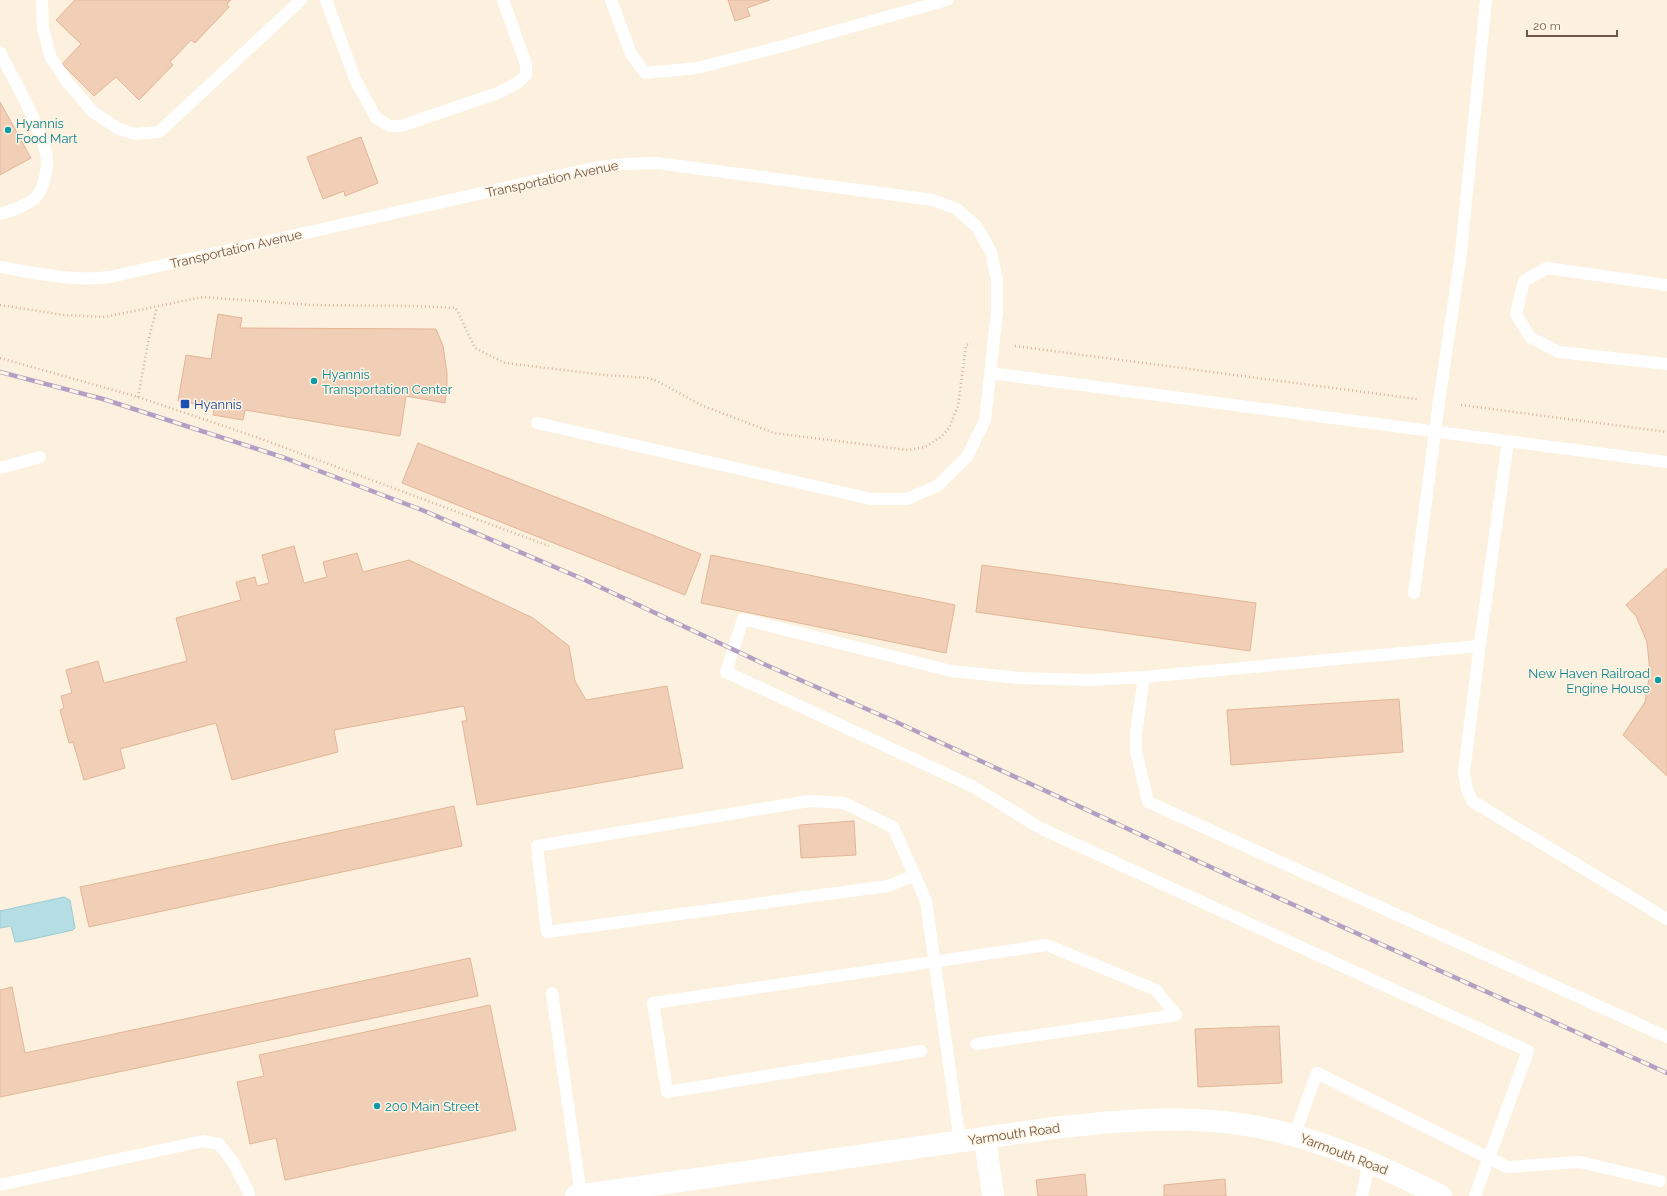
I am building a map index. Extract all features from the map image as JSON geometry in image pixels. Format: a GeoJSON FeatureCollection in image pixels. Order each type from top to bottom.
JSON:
{"type":"FeatureCollection","features":[{"type":"Feature","properties":{"kind":"main road","name":"Yarmouth Road"},"geometry":{"type":"LineString","coordinates":[[578,1196],[618,1193],[1086,1124],[1172,1119],[1213,1121],[1256,1127],[1294,1136],[1331,1147],[1369,1162],[1408,1179],[1441,1196]]}},
{"type":"Feature","properties":{"kind":"main road"},"geometry":{"type":"LineString","coordinates":[[986,1139],[993,1196]]}},
{"type":"Feature","properties":{"kind":"lane"},"geometry":{"type":"LineString","coordinates":[[42,0],[43,29],[51,58],[68,83],[93,112],[119,128],[135,134],[159,132],[301,0]]}},
{"type":"Feature","properties":{"kind":"lane"},"geometry":{"type":"LineString","coordinates":[[326,0],[355,79],[376,118],[390,126],[401,126],[498,94],[518,83],[526,75],[526,64],[503,0]]}},
{"type":"Feature","properties":{"kind":"lane"},"geometry":{"type":"LineString","coordinates":[[611,0],[631,54],[645,73],[697,68],[783,46],[947,0]]}},
{"type":"Feature","properties":{"kind":"lane"},"geometry":{"type":"LineString","coordinates":[[1414,593],[1439,402],[1461,254],[1486,0]]}},
{"type":"Feature","properties":{"kind":"lane"},"geometry":{"type":"LineString","coordinates":[[0,52],[36,124],[47,155],[45,182],[34,198],[0,214]]}},
{"type":"Feature","properties":{"kind":"lane","name":"Transportation Avenue"},"geometry":{"type":"LineString","coordinates":[[0,267],[77,279],[110,277],[593,168],[625,164],[657,164],[933,200],[957,209],[977,227],[991,252],[997,280],[997,312],[985,420],[967,458],[937,486],[907,499],[871,499],[537,423]]}},
{"type":"Feature","properties":{"kind":"lane"},"geometry":{"type":"LineString","coordinates":[[1667,285],[1547,268],[1524,281],[1516,314],[1530,337],[1559,352],[1667,364]]}},
{"type":"Feature","properties":{"kind":"lane"},"geometry":{"type":"LineString","coordinates":[[990,373],[1667,462]]}},
{"type":"Feature","properties":{"kind":"lane"},"geometry":{"type":"LineString","coordinates":[[1508,441],[1479,646],[1464,772],[1467,789],[1472,801],[1667,919]]}},
{"type":"Feature","properties":{"kind":"lane"},"geometry":{"type":"LineString","coordinates":[[0,468],[40,457]]}},
{"type":"Feature","properties":{"kind":"lane"},"geometry":{"type":"LineString","coordinates":[[1475,1196],[1528,1051],[1040,828],[974,787],[726,672],[743,619],[951,671],[1027,678],[1090,680],[1144,677],[1479,646]]}},
{"type":"Feature","properties":{"kind":"lane"},"geometry":{"type":"LineString","coordinates":[[1144,677],[1136,733],[1136,745],[1148,802],[1667,1037]]}},
{"type":"Feature","properties":{"kind":"lane"},"geometry":{"type":"LineString","coordinates":[[915,875],[888,886],[547,932],[537,846],[809,801],[844,803],[893,827],[915,875],[926,901],[960,1142]]}},
{"type":"Feature","properties":{"kind":"lane"},"geometry":{"type":"LineString","coordinates":[[921,1051],[667,1092],[654,1003],[1047,945],[1156,990],[1176,1015],[976,1044]]}},
{"type":"Feature","properties":{"kind":"lane"},"geometry":{"type":"LineString","coordinates":[[552,993],[578,1196]]}},
{"type":"Feature","properties":{"kind":"lane"},"geometry":{"type":"LineString","coordinates":[[1294,1136],[1317,1073],[1507,1166],[1580,1162],[1660,1181]]}},
{"type":"Feature","properties":{"kind":"lane"},"geometry":{"type":"LineString","coordinates":[[0,1185],[203,1141],[220,1144],[233,1162],[248,1191],[249,1196]]}},
{"type":"Feature","properties":{"kind":"lane"},"geometry":{"type":"LineString","coordinates":[[1362,1196],[1369,1162]]}},
{"type":"Feature","properties":{"kind":"path"},"geometry":{"type":"LineString","coordinates":[[0,304],[64,315],[104,317],[203,297],[310,305],[456,308],[475,348],[505,363],[605,375],[649,378],[701,405],[774,434],[908,450],[926,447],[941,437],[949,428],[958,406],[966,345]]}},
{"type":"Feature","properties":{"kind":"path"},"geometry":{"type":"LineString","coordinates":[[138,397],[149,338],[157,307]]}},
{"type":"Feature","properties":{"kind":"path"},"geometry":{"type":"LineString","coordinates":[[1029,347],[1667,432]]}},
{"type":"Feature","properties":{"kind":"path"},"geometry":{"type":"LineString","coordinates":[[0,358],[138,397],[256,437],[549,546]]}},
{"type":"Feature","properties":{"kind":"water"},"geometry":{"type":"Polygon","coordinates":[[[64,897],[70,900],[75,928],[73,930],[15,942],[11,926],[0,928],[0,911],[64,897]]]}},
{"type":"Feature","properties":{"kind":"building"},"geometry":{"type":"Polygon","coordinates":[[[75,0],[231,0],[227,4],[229,7],[195,43],[191,40],[170,62],[173,65],[139,100],[116,77],[94,96],[62,64],[81,44],[56,20],[75,0]]]}},
{"type":"Feature","properties":{"kind":"building"},"geometry":{"type":"Polygon","coordinates":[[[728,0],[770,0],[747,8],[750,16],[735,21],[728,0]]]}},
{"type":"Feature","properties":{"kind":"building","name":"Hyannis Food Mart"},"geometry":{"type":"Polygon","coordinates":[[[0,102],[31,158],[0,175],[0,102]]]}},
{"type":"Feature","properties":{"kind":"building"},"geometry":{"type":"Polygon","coordinates":[[[361,137],[378,183],[345,196],[344,191],[323,199],[307,157],[361,137]]]}},
{"type":"Feature","properties":{"kind":"building","name":"Hyannis Transportation Center"},"geometry":{"type":"Polygon","coordinates":[[[218,314],[242,318],[240,328],[436,329],[443,346],[447,373],[445,403],[406,396],[400,436],[245,410],[243,420],[213,415],[214,407],[178,401],[186,355],[211,359],[218,314]]]}},
{"type":"Feature","properties":{"kind":"building"},"geometry":{"type":"Polygon","coordinates":[[[418,443],[701,554],[685,595],[402,483],[418,443]]]}},
{"type":"Feature","properties":{"kind":"building"},"geometry":{"type":"Polygon","coordinates":[[[294,546],[304,583],[327,577],[323,562],[357,553],[363,572],[409,560],[533,618],[569,646],[575,681],[586,700],[667,686],[683,768],[477,805],[462,721],[467,721],[464,706],[334,730],[338,752],[232,780],[216,723],[120,749],[125,768],[84,780],[73,742],[69,743],[60,710],[64,708],[61,696],[72,693],[66,670],[98,661],[104,683],[187,661],[176,618],[241,600],[236,582],[255,577],[257,586],[269,583],[262,555],[294,546]]]}},
{"type":"Feature","properties":{"kind":"building"},"geometry":{"type":"Polygon","coordinates":[[[711,555],[955,605],[946,653],[701,603],[711,555]]]}},
{"type":"Feature","properties":{"kind":"building"},"geometry":{"type":"Polygon","coordinates":[[[982,565],[1256,603],[1250,651],[976,612],[982,565]]]}},
{"type":"Feature","properties":{"kind":"building","name":"New Haven Railroad Engine House"},"geometry":{"type":"Polygon","coordinates":[[[1667,568],[1667,776],[1623,735],[1645,702],[1650,672],[1647,642],[1636,616],[1626,605],[1667,568]]]}},
{"type":"Feature","properties":{"kind":"building"},"geometry":{"type":"Polygon","coordinates":[[[1399,699],[1403,752],[1231,765],[1227,710],[1399,699]]]}},
{"type":"Feature","properties":{"kind":"building"},"geometry":{"type":"Polygon","coordinates":[[[454,806],[462,846],[89,927],[80,887],[454,806]]]}},
{"type":"Feature","properties":{"kind":"building"},"geometry":{"type":"Polygon","coordinates":[[[854,821],[856,855],[801,858],[799,825],[854,821]]]}},
{"type":"Feature","properties":{"kind":"building"},"geometry":{"type":"Polygon","coordinates":[[[470,958],[478,996],[0,1097],[0,990],[12,987],[25,1053],[470,958]]]}},
{"type":"Feature","properties":{"kind":"building","name":"200 Main Street"},"geometry":{"type":"Polygon","coordinates":[[[490,1005],[516,1130],[285,1180],[276,1138],[250,1144],[237,1082],[264,1076],[259,1055],[490,1005]]]}},
{"type":"Feature","properties":{"kind":"building"},"geometry":{"type":"Polygon","coordinates":[[[1279,1026],[1282,1083],[1198,1087],[1195,1029],[1279,1026]]]}},
{"type":"Feature","properties":{"kind":"building"},"geometry":{"type":"Polygon","coordinates":[[[1085,1174],[1087,1196],[1038,1196],[1036,1180],[1085,1174]]]}},
{"type":"Feature","properties":{"kind":"building"},"geometry":{"type":"Polygon","coordinates":[[[1225,1179],[1226,1196],[1164,1196],[1164,1185],[1225,1179]]]}},
{"type":"Feature","properties":{"kind":"railway"},"geometry":{"type":"LineString","coordinates":[[0,372],[103,399],[285,458],[422,510],[585,580],[766,665],[894,721],[1243,882],[1667,1073]]}},
{"type":"Feature","properties":{"kind":"place","name":"Hyannis Food Mart"},"geometry":{"type":"Point","coordinates":[8,130]}},
{"type":"Feature","properties":{"kind":"place","name":"Hyannis Transportation Center"},"geometry":{"type":"Point","coordinates":[314,381]}},
{"type":"Feature","properties":{"kind":"place","name":"Hyannis"},"geometry":{"type":"Point","coordinates":[185,404]}},
{"type":"Feature","properties":{"kind":"place","name":"New Haven Railroad Engine House"},"geometry":{"type":"Point","coordinates":[1658,680]}},
{"type":"Feature","properties":{"kind":"place","name":"200 Main Street"},"geometry":{"type":"Point","coordinates":[377,1106]}}]}
